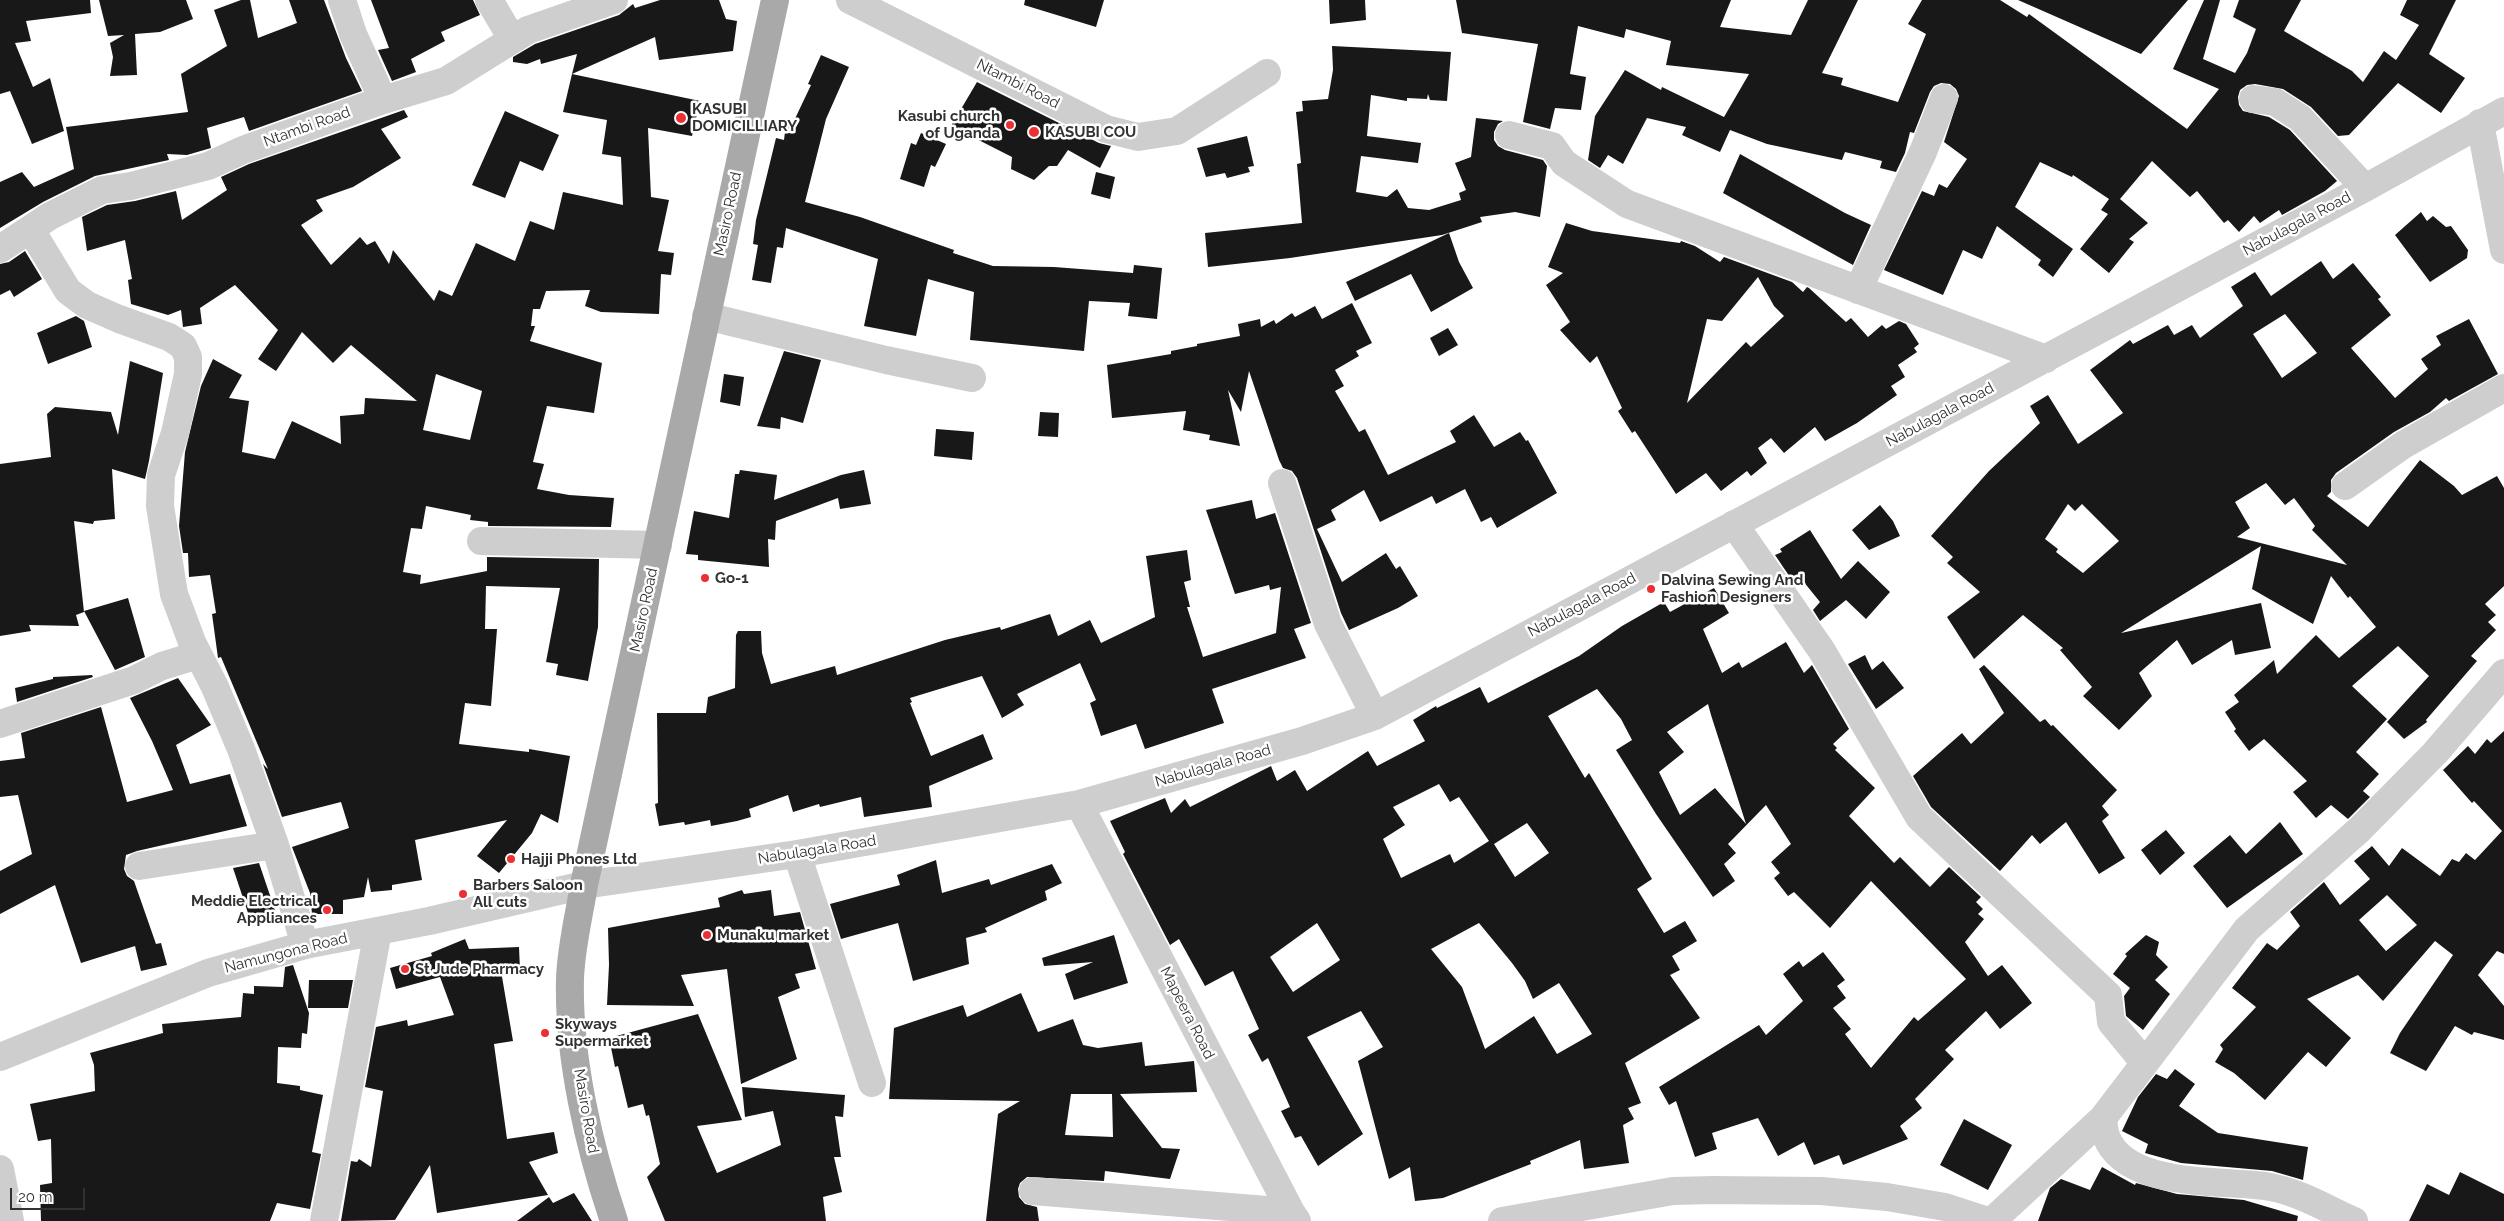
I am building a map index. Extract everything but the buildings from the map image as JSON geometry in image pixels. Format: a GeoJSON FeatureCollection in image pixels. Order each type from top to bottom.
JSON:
{"type":"FeatureCollection","features":[{"type":"Feature","properties":{"kind":"main road","name":"Masiro Road"},"geometry":{"type":"LineString","coordinates":[[614,1221],[589,1138],[571,1012],[570,978],[584,885],[775,0]]}},
{"type":"Feature","properties":{"kind":"street"},"geometry":{"type":"LineString","coordinates":[[342,0],[353,34],[383,100]]}},
{"type":"Feature","properties":{"kind":"street"},"geometry":{"type":"LineString","coordinates":[[489,0],[512,39]]}},
{"type":"Feature","properties":{"kind":"street","name":"Ntambi Road"},"geometry":{"type":"LineString","coordinates":[[0,248],[74,202],[102,190],[131,186],[208,166],[243,150],[383,100],[446,81],[528,30],[614,0]]}},
{"type":"Feature","properties":{"kind":"street","name":"Ntambi Road"},"geometry":{"type":"LineString","coordinates":[[850,0],[1106,129],[1138,137],[1176,131],[1267,73]]}},
{"type":"Feature","properties":{"kind":"street"},"geometry":{"type":"LineString","coordinates":[[1858,290],[1923,152],[1944,98]]}},
{"type":"Feature","properties":{"kind":"street"},"geometry":{"type":"LineString","coordinates":[[2253,99],[2275,102],[2300,118],[2365,188]]}},
{"type":"Feature","properties":{"kind":"street"},"geometry":{"type":"LineString","coordinates":[[2492,117],[2504,250]]}},
{"type":"Feature","properties":{"kind":"street","name":"Nabulagala Road"},"geometry":{"type":"LineString","coordinates":[[584,885],[797,854],[1079,804],[1302,741],[1375,716],[2365,188],[2492,117]]}},
{"type":"Feature","properties":{"kind":"street"},"geometry":{"type":"LineString","coordinates":[[1509,135],[1552,146],[1564,163],[1627,204],[2046,359]]}},
{"type":"Feature","properties":{"kind":"street"},"geometry":{"type":"LineString","coordinates":[[31,230],[68,291],[88,305],[118,319],[169,337],[183,346],[188,357],[188,374],[175,433],[161,475],[160,506],[174,594],[198,654],[215,687],[241,749],[275,844],[305,945]]}},
{"type":"Feature","properties":{"kind":"street"},"geometry":{"type":"LineString","coordinates":[[706,316],[886,360],[972,378]]}},
{"type":"Feature","properties":{"kind":"street"},"geometry":{"type":"LineString","coordinates":[[2345,486],[2403,445],[2504,388]]}},
{"type":"Feature","properties":{"kind":"street"},"geometry":{"type":"LineString","coordinates":[[1282,483],[1328,624],[1375,716]]}},
{"type":"Feature","properties":{"kind":"street"},"geometry":{"type":"LineString","coordinates":[[1734,524],[1822,651],[1919,817],[2108,995],[2111,1022],[2144,1062]]}},
{"type":"Feature","properties":{"kind":"street"},"geometry":{"type":"LineString","coordinates":[[481,541],[658,545]]}},
{"type":"Feature","properties":{"kind":"street"},"geometry":{"type":"LineString","coordinates":[[0,724],[134,680],[162,666],[198,654]]}},
{"type":"Feature","properties":{"kind":"street"},"geometry":{"type":"LineString","coordinates":[[1992,1221],[2103,1118],[2144,1062],[2248,930],[2359,830],[2435,754],[2504,673]]}},
{"type":"Feature","properties":{"kind":"street","name":"Mapeera Road"},"geometry":{"type":"LineString","coordinates":[[1079,804],[1294,1216]]}},
{"type":"Feature","properties":{"kind":"street"},"geometry":{"type":"LineString","coordinates":[[139,866],[275,844]]}},
{"type":"Feature","properties":{"kind":"street"},"geometry":{"type":"LineString","coordinates":[[797,854],[872,1083]]}},
{"type":"Feature","properties":{"kind":"street","name":"Namungona Road"},"geometry":{"type":"LineString","coordinates":[[0,1058],[208,973],[305,945],[378,931],[584,885]]}},
{"type":"Feature","properties":{"kind":"street"},"geometry":{"type":"LineString","coordinates":[[324,1221],[378,931]]}},
{"type":"Feature","properties":{"kind":"street"},"geometry":{"type":"LineString","coordinates":[[2103,1118],[2106,1137],[2114,1149],[2128,1162],[2146,1171],[2175,1179],[2282,1189],[2354,1221]]}},
{"type":"Feature","properties":{"kind":"street"},"geometry":{"type":"LineString","coordinates":[[0,1170],[10,1221]]}},
{"type":"Feature","properties":{"kind":"street"},"geometry":{"type":"LineString","coordinates":[[1502,1221],[1673,1190],[1713,1190],[1821,1191],[1887,1197],[1945,1207],[1988,1221]]}},
{"type":"Feature","properties":{"kind":"street"},"geometry":{"type":"LineString","coordinates":[[1033,1191],[1294,1216]]}},
{"type":"Feature","properties":{"kind":"place","name":"KASUBI DOMICILLIARY"},"geometry":{"type":"Point","coordinates":[681,118]}},
{"type":"Feature","properties":{"kind":"place","name":"Kasubi church of Uganda"},"geometry":{"type":"Point","coordinates":[1010,125]}},
{"type":"Feature","properties":{"kind":"place","name":"KASUBI COU"},"geometry":{"type":"Point","coordinates":[1034,132]}},
{"type":"Feature","properties":{"kind":"place","name":"Go-1"},"geometry":{"type":"Point","coordinates":[705,578]}},
{"type":"Feature","properties":{"kind":"place","name":"Dalvina Sewing And Fashion Designers"},"geometry":{"type":"Point","coordinates":[1651,589]}},
{"type":"Feature","properties":{"kind":"place","name":"Hajji Phones Ltd"},"geometry":{"type":"Point","coordinates":[511,859]}},
{"type":"Feature","properties":{"kind":"place","name":"Barbers Saloon All cuts"},"geometry":{"type":"Point","coordinates":[463,894]}},
{"type":"Feature","properties":{"kind":"place","name":"Meddie Electrical Appliances"},"geometry":{"type":"Point","coordinates":[327,910]}},
{"type":"Feature","properties":{"kind":"place","name":"Munaku market"},"geometry":{"type":"Point","coordinates":[707,935]}},
{"type":"Feature","properties":{"kind":"place","name":"St Jude Pharmacy"},"geometry":{"type":"Point","coordinates":[405,969]}},
{"type":"Feature","properties":{"kind":"place","name":"Skyways Supermarket"},"geometry":{"type":"Point","coordinates":[545,1033]}}]}
